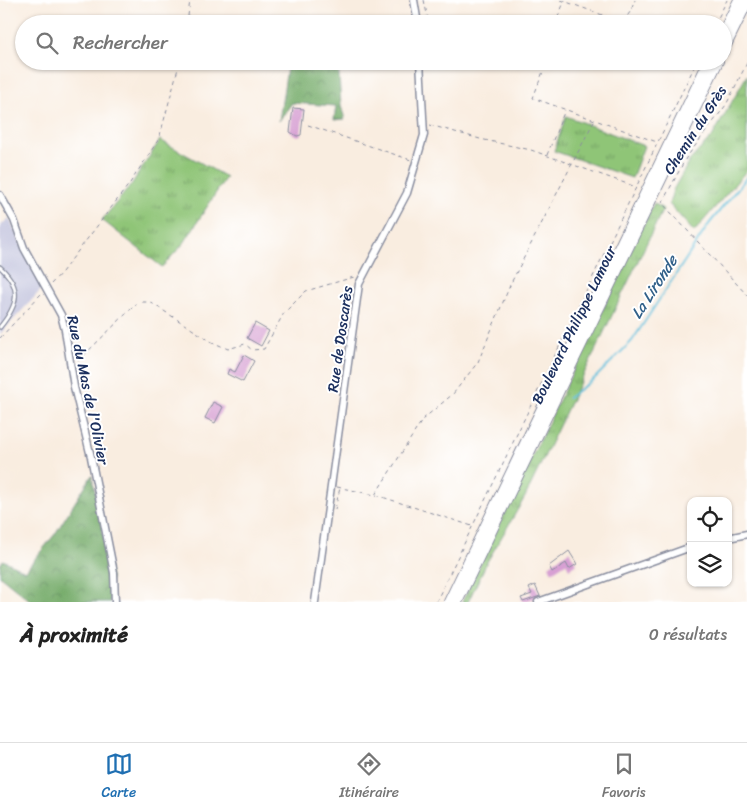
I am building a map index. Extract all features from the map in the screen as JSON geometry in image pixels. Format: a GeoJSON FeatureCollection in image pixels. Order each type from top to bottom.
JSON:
{"type":"FeatureCollection","features":[{"type":"Feature","properties":{"kind":"main road"},"geometry":{"type":"LineString","coordinates":[[732,15],[739,0]]}},
{"type":"Feature","properties":{"kind":"main road"},"geometry":{"type":"LineString","coordinates":[[732,33],[747,2]]}},
{"type":"Feature","properties":{"kind":"main road","name":"Boulevard Philippe Lamour"},"geometry":{"type":"LineString","coordinates":[[449,602],[705,70]]}},
{"type":"Feature","properties":{"kind":"main road","name":"Boulevard Philippe Lamour"},"geometry":{"type":"LineString","coordinates":[[457,602],[714,70]]}},
{"type":"Feature","properties":{"kind":"street"},"geometry":{"type":"LineString","coordinates":[[414,0],[416,15]]}},
{"type":"Feature","properties":{"kind":"street","name":"Rue de Doscarès"},"geometry":{"type":"LineString","coordinates":[[315,602],[359,284],[406,193],[424,135],[421,70]]}},
{"type":"Feature","properties":{"kind":"street","name":"Rue du Mas de l'Olivier"},"geometry":{"type":"LineString","coordinates":[[0,194],[14,220],[24,248],[61,315],[74,387],[91,457],[114,574],[115,602]]}},
{"type":"Feature","properties":{"kind":"street"},"geometry":{"type":"LineString","coordinates":[[732,537],[747,534]]}},
{"type":"Feature","properties":{"kind":"street"},"geometry":{"type":"LineString","coordinates":[[538,602],[687,548]]}},
{"type":"Feature","properties":{"kind":"lane"},"geometry":{"type":"LineString","coordinates":[[0,268],[8,274],[13,283],[16,298],[12,313],[0,326]]}},
{"type":"Feature","properties":{"kind":"path"},"geometry":{"type":"LineString","coordinates":[[188,15],[190,0]]}},
{"type":"Feature","properties":{"kind":"path"},"geometry":{"type":"LineString","coordinates":[[424,0],[427,15]]}},
{"type":"Feature","properties":{"kind":"path"},"geometry":{"type":"LineString","coordinates":[[560,0],[603,15]]}},
{"type":"Feature","properties":{"kind":"path"},"geometry":{"type":"LineString","coordinates":[[630,15],[635,0]]}},
{"type":"Feature","properties":{"kind":"path"},"geometry":{"type":"LineString","coordinates":[[720,15],[727,0]]}},
{"type":"Feature","properties":{"kind":"path"},"geometry":{"type":"LineString","coordinates":[[559,15],[564,1]]}},
{"type":"Feature","properties":{"kind":"path","name":"Chemin du Grès"},"geometry":{"type":"LineString","coordinates":[[747,62],[726,105],[686,158],[662,203],[747,295]]}},
{"type":"Feature","properties":{"kind":"path"},"geometry":{"type":"LineString","coordinates":[[0,338],[62,272],[130,183],[159,139],[178,70]]}},
{"type":"Feature","properties":{"kind":"path"},"geometry":{"type":"LineString","coordinates":[[544,70],[533,98],[658,143]]}},
{"type":"Feature","properties":{"kind":"path"},"geometry":{"type":"LineString","coordinates":[[436,602],[693,70]]}},
{"type":"Feature","properties":{"kind":"path"},"geometry":{"type":"LineString","coordinates":[[547,156],[565,109]]}},
{"type":"Feature","properties":{"kind":"path"},"geometry":{"type":"LineString","coordinates":[[375,495],[423,419],[453,394],[478,362],[511,282],[573,165],[595,119]]}},
{"type":"Feature","properties":{"kind":"path"},"geometry":{"type":"LineString","coordinates":[[308,125],[412,160]]}},
{"type":"Feature","properties":{"kind":"path"},"geometry":{"type":"LineString","coordinates":[[424,125],[434,125],[480,139],[531,150],[637,187]]}},
{"type":"Feature","properties":{"kind":"path"},"geometry":{"type":"LineString","coordinates":[[72,368],[140,302],[150,302],[212,342],[228,349],[245,344],[252,350],[264,349],[284,313],[306,291],[364,274]]}},
{"type":"Feature","properties":{"kind":"path"},"geometry":{"type":"LineString","coordinates":[[333,486],[375,495],[472,526]]}},
{"type":"Feature","properties":{"kind":"shaded area"},"geometry":{"type":"Polygon","coordinates":[[[9,218],[42,289],[0,334],[0,226],[9,218]]]}},
{"type":"Feature","properties":{"kind":"green space"},"geometry":{"type":"Polygon","coordinates":[[[287,70],[339,70],[341,105],[345,119],[334,120],[336,106],[292,103],[279,121],[287,70]]]}},
{"type":"Feature","properties":{"kind":"green space"},"geometry":{"type":"Polygon","coordinates":[[[747,75],[747,170],[694,232],[669,204],[673,190],[690,160],[712,137],[747,75]]]}},
{"type":"Feature","properties":{"kind":"green space"},"geometry":{"type":"Polygon","coordinates":[[[566,116],[644,146],[632,178],[554,151],[566,116]]]}},
{"type":"Feature","properties":{"kind":"green space"},"geometry":{"type":"Polygon","coordinates":[[[160,140],[226,177],[184,243],[162,267],[102,220],[131,185],[160,140]]]}},
{"type":"Feature","properties":{"kind":"green space"},"geometry":{"type":"Polygon","coordinates":[[[654,203],[663,209],[525,497],[487,562],[468,602],[462,602],[654,203]]]}},
{"type":"Feature","properties":{"kind":"green space"},"geometry":{"type":"Polygon","coordinates":[[[92,475],[111,577],[110,602],[32,602],[0,576],[0,565],[3,560],[25,571],[55,534],[92,475]]]}},
{"type":"Feature","properties":{"kind":"building"},"geometry":{"type":"Polygon","coordinates":[[[293,108],[304,109],[301,135],[297,136],[290,132],[293,108]]]}},
{"type":"Feature","properties":{"kind":"building"},"geometry":{"type":"Polygon","coordinates":[[[255,323],[269,331],[261,346],[247,338],[255,323]]]}},
{"type":"Feature","properties":{"kind":"building"},"geometry":{"type":"Polygon","coordinates":[[[244,355],[254,361],[243,382],[227,374],[229,369],[235,372],[244,355]]]}},
{"type":"Feature","properties":{"kind":"building"},"geometry":{"type":"Polygon","coordinates":[[[213,402],[223,407],[215,423],[205,418],[213,402]]]}},
{"type":"Feature","properties":{"kind":"building"},"geometry":{"type":"Polygon","coordinates":[[[569,551],[577,564],[569,569],[566,563],[552,572],[549,566],[569,551]]]}},
{"type":"Feature","properties":{"kind":"building"},"geometry":{"type":"Polygon","coordinates":[[[535,585],[540,596],[523,602],[521,598],[532,594],[529,588],[535,585]]]}},
{"type":"Feature","properties":{"kind":"waterway","name":"La Lironde"},"geometry":{"type":"LineString","coordinates":[[568,398],[595,378],[632,341],[709,224],[747,177]]}}]}
